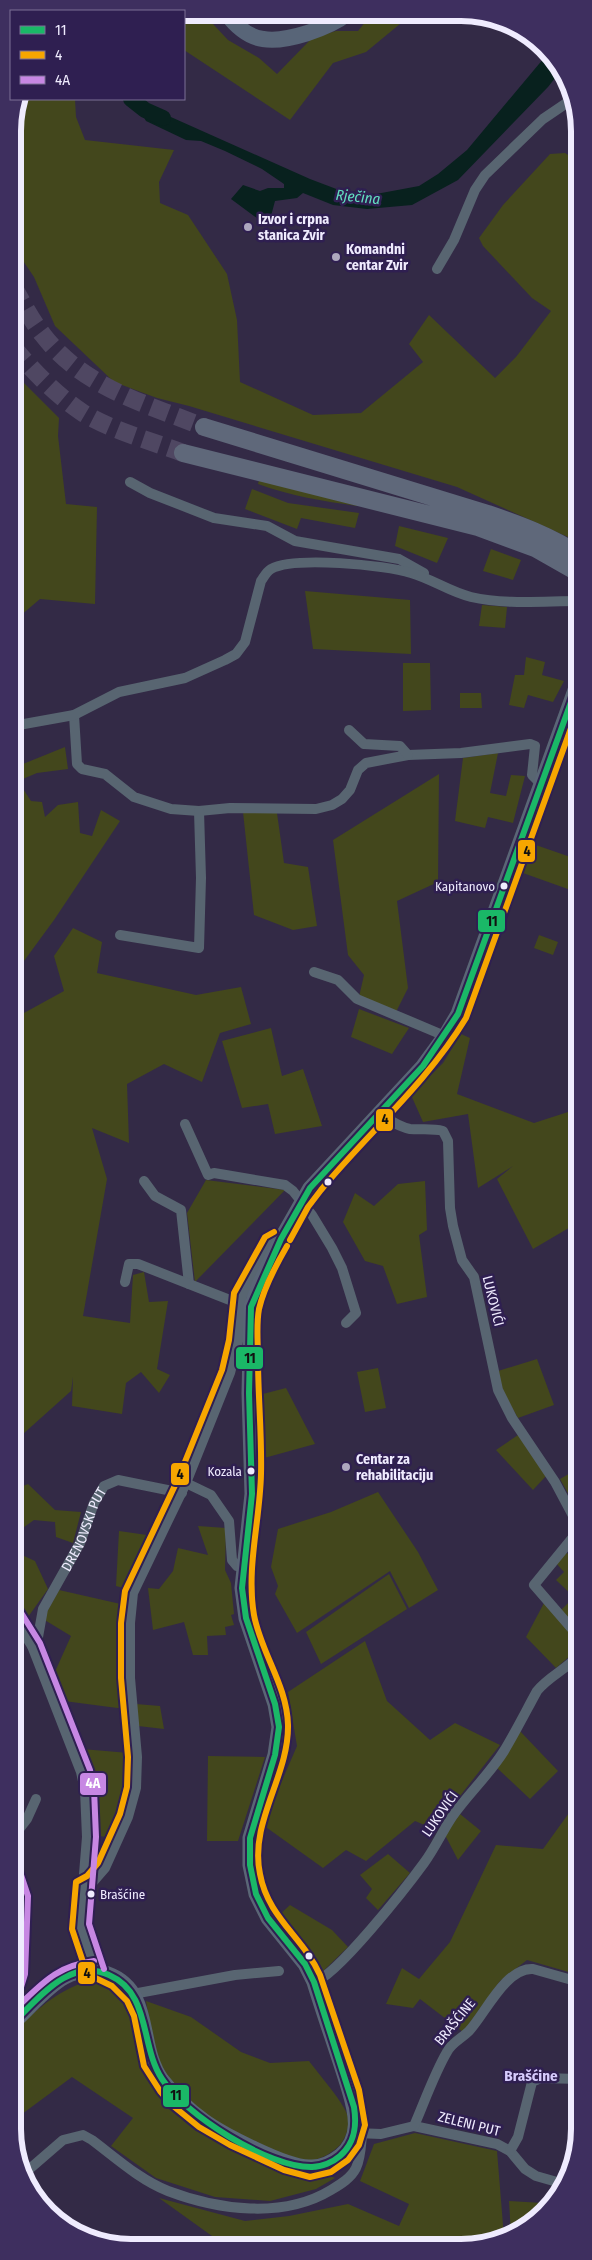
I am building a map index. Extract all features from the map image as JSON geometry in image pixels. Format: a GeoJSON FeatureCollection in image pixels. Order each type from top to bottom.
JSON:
{"type":"FeatureCollection","features":[{"type":"Feature","properties":{"kind":"highway"},"geometry":{"type":"LineString","coordinates":[[204,428],[488,514],[535,531],[571,551]]}},
{"type":"Feature","properties":{"kind":"highway"},"geometry":{"type":"LineString","coordinates":[[183,453],[478,527],[535,548],[571,568]]}},
{"type":"Feature","properties":{"kind":"main road"},"geometry":{"type":"LineString","coordinates":[[234,21],[244,31],[263,39],[278,39],[324,28],[336,21]]}},
{"type":"Feature","properties":{"kind":"main road"},"geometry":{"type":"LineString","coordinates":[[21,2015],[52,1985],[73,1972],[95,1970],[111,1975],[133,1994],[142,2014],[150,2056],[158,2075],[183,2103],[210,2125],[286,2162],[311,2168],[324,2165],[337,2158],[347,2149],[358,2133],[352,2102],[314,1982],[305,1964],[268,1918],[256,1894],[250,1865],[250,1838],[276,1754],[279,1727],[275,1704],[246,1618],[242,1588],[252,1487],[249,1393],[251,1307],[260,1283],[301,1202],[323,1174],[423,1066],[458,1014],[541,784],[549,756],[571,700]]}},
{"type":"Feature","properties":{"kind":"street"},"geometry":{"type":"LineString","coordinates":[[437,269],[454,240],[475,190],[485,175],[544,119],[567,103]]}},
{"type":"Feature","properties":{"kind":"street"},"geometry":{"type":"LineString","coordinates":[[130,482],[150,493],[214,518],[267,526],[295,541],[399,559],[424,572],[426,578]]}},
{"type":"Feature","properties":{"kind":"street"},"geometry":{"type":"LineString","coordinates":[[21,725],[74,715],[119,692],[185,678],[236,654],[248,632],[261,581],[269,570],[277,567],[323,563],[387,568],[426,578],[446,589],[489,600],[571,601]]}},
{"type":"Feature","properties":{"kind":"street"},"geometry":{"type":"LineString","coordinates":[[74,715],[75,758],[77,764],[82,769],[105,774],[134,797],[171,809],[199,811],[230,808],[316,809],[332,806],[346,795],[358,770],[366,763],[408,755],[461,753],[530,744],[535,746],[536,751],[532,774],[541,784]]}},
{"type":"Feature","properties":{"kind":"street"},"geometry":{"type":"LineString","coordinates":[[349,730],[364,744],[400,746],[408,755]]}},
{"type":"Feature","properties":{"kind":"street"},"geometry":{"type":"LineString","coordinates":[[120,936],[199,948],[201,878],[199,811]]}},
{"type":"Feature","properties":{"kind":"street"},"geometry":{"type":"LineString","coordinates":[[314,972],[338,980],[357,998],[445,1036]]}},
{"type":"Feature","properties":{"kind":"street","name":"LUKOVIĆI"},"geometry":{"type":"LineString","coordinates":[[380,1114],[394,1123],[408,1128],[443,1131],[448,1141],[450,1208],[453,1226],[462,1260],[474,1276],[498,1390],[512,1418],[556,1482],[571,1513]]}},
{"type":"Feature","properties":{"kind":"street"},"geometry":{"type":"LineString","coordinates":[[185,1124],[208,1175],[214,1173],[285,1185],[293,1191],[321,1228],[342,1268],[356,1313],[346,1323]]}},
{"type":"Feature","properties":{"kind":"street"},"geometry":{"type":"LineString","coordinates":[[144,1181],[155,1196],[181,1210],[189,1284]]}},
{"type":"Feature","properties":{"kind":"street"},"geometry":{"type":"LineString","coordinates":[[84,1886],[92,1883],[104,1868],[128,1817],[136,1788],[138,1757],[130,1678],[131,1608],[138,1580],[184,1488],[234,1362],[242,1296],[268,1248],[274,1240],[281,1239]]}},
{"type":"Feature","properties":{"kind":"street"},"geometry":{"type":"LineString","coordinates":[[125,1282],[129,1264],[138,1264],[240,1304]]}},
{"type":"Feature","properties":{"kind":"street","name":"DRENOVSKI PUT"},"geometry":{"type":"LineString","coordinates":[[32,1646],[38,1637],[43,1609],[80,1543],[94,1503],[104,1486],[118,1480],[184,1488]]}},
{"type":"Feature","properties":{"kind":"street"},"geometry":{"type":"LineString","coordinates":[[184,1488],[206,1491],[215,1499],[231,1525],[232,1560],[237,1566],[243,1567]]}},
{"type":"Feature","properties":{"kind":"street","name":"LUKOVIĆI"},"geometry":{"type":"LineString","coordinates":[[571,1539],[534,1584],[571,1628]]}},
{"type":"Feature","properties":{"kind":"street"},"geometry":{"type":"LineString","coordinates":[[21,1629],[32,1646],[81,1772],[87,1815],[84,1886],[80,1915],[81,1932],[95,1970]]}},
{"type":"Feature","properties":{"kind":"street","name":"LUKOVIĆI"},"geometry":{"type":"LineString","coordinates":[[314,1982],[338,1965],[368,1932],[426,1861],[453,1816],[496,1763],[537,1691],[547,1680],[571,1663]]}},
{"type":"Feature","properties":{"kind":"street"},"geometry":{"type":"LineString","coordinates":[[21,1827],[27,1819],[36,1799]]}},
{"type":"Feature","properties":{"kind":"street","name":"BRAŠĆINE"},"geometry":{"type":"LineString","coordinates":[[414,2126],[447,2050],[470,2030],[489,2002],[515,1975],[527,1968],[571,1979]]}},
{"type":"Feature","properties":{"kind":"street"},"geometry":{"type":"LineString","coordinates":[[133,1994],[235,1975],[279,1971]]}},
{"type":"Feature","properties":{"kind":"street"},"geometry":{"type":"LineString","coordinates":[[510,2152],[518,2137],[532,2082],[542,2078],[571,2079]]}},
{"type":"Feature","properties":{"kind":"street"},"geometry":{"type":"LineString","coordinates":[[29,2169],[62,2140],[83,2135],[150,2182],[169,2191],[232,2207],[259,2209],[294,2205],[311,2200],[343,2183],[354,2172],[358,2163],[358,2133],[381,2134],[414,2126]]}},
{"type":"Feature","properties":{"kind":"street","name":"ZELENI PUT"},"geometry":{"type":"LineString","coordinates":[[414,2126],[497,2144],[510,2152],[525,2169],[536,2176],[557,2182]]}},
{"type":"Feature","properties":{"kind":"green space"},"geometry":{"type":"Polygon","coordinates":[[[185,21],[211,21],[228,40],[259,58],[277,74],[312,38],[336,31],[358,31],[366,21],[404,21],[366,52],[333,63],[290,120],[185,51],[185,21]]]}},
{"type":"Feature","properties":{"kind":"green space"},"geometry":{"type":"Polygon","coordinates":[[[26,100],[75,100],[76,117],[85,140],[174,150],[159,182],[160,203],[188,215],[227,274],[237,320],[240,382],[313,415],[361,413],[423,362],[409,344],[429,315],[495,378],[516,357],[551,311],[532,298],[483,246],[479,238],[503,205],[550,154],[565,153],[571,157],[571,538],[457,487],[157,398],[114,382],[55,326],[34,277],[21,258],[21,124],[25,103],[26,100]]]}},
{"type":"Feature","properties":{"kind":"green space"},"geometry":{"type":"Polygon","coordinates":[[[21,380],[59,418],[58,436],[66,504],[97,507],[95,604],[40,599],[21,615],[21,380]]]}},
{"type":"Feature","properties":{"kind":"green space"},"geometry":{"type":"Polygon","coordinates":[[[259,480],[358,504],[357,506],[295,495],[258,484],[259,480]]]}},
{"type":"Feature","properties":{"kind":"green space"},"geometry":{"type":"Polygon","coordinates":[[[252,489],[288,503],[359,513],[355,528],[301,518],[297,529],[245,509],[252,489]]]}},
{"type":"Feature","properties":{"kind":"green space"},"geometry":{"type":"Polygon","coordinates":[[[399,526],[448,538],[437,563],[395,546],[399,526]]]}},
{"type":"Feature","properties":{"kind":"green space"},"geometry":{"type":"Polygon","coordinates":[[[491,549],[521,560],[513,580],[483,571],[491,549]]]}},
{"type":"Feature","properties":{"kind":"green space"},"geometry":{"type":"Polygon","coordinates":[[[305,591],[410,600],[411,654],[313,649],[305,591]]]}},
{"type":"Feature","properties":{"kind":"green space"},"geometry":{"type":"Polygon","coordinates":[[[482,605],[507,607],[505,628],[479,626],[482,605]]]}},
{"type":"Feature","properties":{"kind":"green space"},"geometry":{"type":"Polygon","coordinates":[[[526,657],[545,662],[542,675],[564,681],[553,702],[528,695],[524,708],[509,705],[515,675],[524,675],[526,657]]]}},
{"type":"Feature","properties":{"kind":"green space"},"geometry":{"type":"Polygon","coordinates":[[[403,663],[430,663],[431,710],[403,711],[403,663]]]}},
{"type":"Feature","properties":{"kind":"green space"},"geometry":{"type":"Polygon","coordinates":[[[460,693],[481,693],[482,708],[460,708],[460,693]]]}},
{"type":"Feature","properties":{"kind":"green space"},"geometry":{"type":"Polygon","coordinates":[[[65,747],[68,769],[37,773],[21,780],[21,765],[65,747]]]}},
{"type":"Feature","properties":{"kind":"green space"},"geometry":{"type":"Polygon","coordinates":[[[498,753],[490,793],[506,796],[511,775],[525,776],[513,823],[488,817],[485,828],[455,821],[463,758],[498,753]]]}},
{"type":"Feature","properties":{"kind":"green space"},"geometry":{"type":"Polygon","coordinates":[[[439,774],[438,882],[397,901],[408,988],[396,1012],[359,997],[364,975],[348,955],[333,840],[439,774]]]}},
{"type":"Feature","properties":{"kind":"green space"},"geometry":{"type":"Polygon","coordinates":[[[21,786],[31,801],[42,802],[45,817],[58,805],[78,802],[80,833],[92,836],[101,810],[120,821],[54,920],[21,965],[21,786]]]}},
{"type":"Feature","properties":{"kind":"green space"},"geometry":{"type":"Polygon","coordinates":[[[243,812],[277,813],[284,863],[308,867],[317,926],[293,930],[254,915],[243,812]]]}},
{"type":"Feature","properties":{"kind":"green space"},"geometry":{"type":"Polygon","coordinates":[[[533,844],[571,857],[571,890],[523,873],[533,844]]]}},
{"type":"Feature","properties":{"kind":"green space"},"geometry":{"type":"Polygon","coordinates":[[[73,928],[102,942],[97,973],[196,995],[241,987],[251,1024],[220,1033],[202,1082],[164,1064],[127,1084],[129,1143],[92,1128],[107,1179],[83,1316],[130,1323],[133,1275],[144,1272],[149,1302],[168,1301],[157,1369],[170,1375],[159,1393],[141,1372],[126,1383],[122,1414],[72,1406],[73,1377],[71,1391],[21,1436],[21,1015],[64,991],[54,956],[73,928]]]}},
{"type":"Feature","properties":{"kind":"green space"},"geometry":{"type":"Polygon","coordinates":[[[539,935],[558,942],[553,955],[534,948],[539,935]]]}},
{"type":"Feature","properties":{"kind":"green space"},"geometry":{"type":"Polygon","coordinates":[[[359,1009],[409,1028],[392,1054],[351,1037],[359,1009]]]}},
{"type":"Feature","properties":{"kind":"green space"},"geometry":{"type":"Polygon","coordinates":[[[271,1028],[282,1076],[303,1069],[322,1126],[275,1134],[268,1104],[242,1108],[222,1041],[271,1028]]]}},
{"type":"Feature","properties":{"kind":"green space"},"geometry":{"type":"Polygon","coordinates":[[[461,1034],[470,1038],[457,1094],[534,1123],[568,1112],[571,1120],[571,1227],[533,1249],[497,1179],[513,1166],[478,1188],[468,1114],[423,1122],[411,1095],[443,1063],[461,1034]]]}},
{"type":"Feature","properties":{"kind":"green space"},"geometry":{"type":"Polygon","coordinates":[[[206,1180],[285,1190],[195,1282],[187,1213],[206,1180]]]}},
{"type":"Feature","properties":{"kind":"green space"},"geometry":{"type":"Polygon","coordinates":[[[425,1181],[427,1230],[419,1235],[427,1297],[397,1304],[383,1266],[365,1261],[343,1222],[355,1193],[374,1206],[398,1184],[425,1181]]]}},
{"type":"Feature","properties":{"kind":"green space"},"geometry":{"type":"Polygon","coordinates":[[[537,1359],[554,1405],[518,1418],[503,1392],[498,1371],[537,1359]]]}},
{"type":"Feature","properties":{"kind":"green space"},"geometry":{"type":"Polygon","coordinates":[[[378,1368],[386,1408],[365,1412],[357,1372],[378,1368]]]}},
{"type":"Feature","properties":{"kind":"green space"},"geometry":{"type":"Polygon","coordinates":[[[286,1388],[315,1444],[257,1460],[255,1396],[286,1388]]]}},
{"type":"Feature","properties":{"kind":"green space"},"geometry":{"type":"Polygon","coordinates":[[[518,1435],[546,1476],[533,1490],[496,1450],[518,1435]]]}},
{"type":"Feature","properties":{"kind":"green space"},"geometry":{"type":"Polygon","coordinates":[[[571,1473],[571,1499],[560,1479],[571,1473]]]}},
{"type":"Feature","properties":{"kind":"green space"},"geometry":{"type":"Polygon","coordinates":[[[28,1484],[55,1510],[81,1512],[73,1543],[56,1537],[55,1522],[34,1520],[21,1529],[21,1487],[28,1484]]]}},
{"type":"Feature","properties":{"kind":"green space"},"geometry":{"type":"Polygon","coordinates":[[[378,1492],[418,1552],[438,1590],[409,1608],[390,1571],[297,1633],[275,1594],[278,1586],[271,1567],[278,1529],[331,1512],[378,1492]]]}},
{"type":"Feature","properties":{"kind":"green space"},"geometry":{"type":"Polygon","coordinates":[[[198,1526],[226,1528],[225,1570],[231,1583],[234,1614],[231,1615],[234,1625],[225,1627],[226,1635],[207,1636],[208,1655],[193,1655],[184,1622],[153,1630],[148,1588],[159,1589],[173,1571],[178,1548],[208,1555],[198,1526]]]}},
{"type":"Feature","properties":{"kind":"green space"},"geometry":{"type":"Polygon","coordinates":[[[119,1531],[154,1536],[139,1562],[127,1589],[116,1586],[119,1531]]]}},
{"type":"Feature","properties":{"kind":"green space"},"geometry":{"type":"Polygon","coordinates":[[[566,1552],[571,1557],[571,1594],[556,1580],[564,1572],[556,1563],[566,1552]]]}},
{"type":"Feature","properties":{"kind":"green space"},"geometry":{"type":"Polygon","coordinates":[[[21,1553],[35,1561],[48,1589],[28,1617],[21,1610],[21,1553]]]}},
{"type":"Feature","properties":{"kind":"green space"},"geometry":{"type":"Polygon","coordinates":[[[389,1574],[407,1609],[321,1664],[306,1632],[389,1574]]]}},
{"type":"Feature","properties":{"kind":"green space"},"geometry":{"type":"Polygon","coordinates":[[[59,1590],[125,1605],[125,1709],[64,1701],[54,1674],[71,1636],[43,1619],[59,1590]]]}},
{"type":"Feature","properties":{"kind":"green space"},"geometry":{"type":"Polygon","coordinates":[[[571,1600],[571,1622],[560,1611],[571,1600]]]}},
{"type":"Feature","properties":{"kind":"green space"},"geometry":{"type":"Polygon","coordinates":[[[544,1603],[571,1633],[571,1655],[556,1668],[526,1637],[544,1603]]]}},
{"type":"Feature","properties":{"kind":"green space"},"geometry":{"type":"Polygon","coordinates":[[[365,1641],[387,1701],[430,1740],[455,1723],[500,1745],[434,1829],[415,1821],[366,1861],[346,1850],[323,1868],[263,1825],[297,1746],[288,1692],[365,1641]]]}},
{"type":"Feature","properties":{"kind":"green space"},"geometry":{"type":"Polygon","coordinates":[[[136,1704],[160,1706],[164,1729],[138,1726],[136,1704]]]}},
{"type":"Feature","properties":{"kind":"green space"},"geometry":{"type":"Polygon","coordinates":[[[519,1730],[558,1771],[530,1799],[497,1768],[519,1730]]]}},
{"type":"Feature","properties":{"kind":"green space"},"geometry":{"type":"Polygon","coordinates":[[[82,1749],[129,1753],[123,1809],[106,1837],[93,1835],[90,1769],[82,1749]]]}},
{"type":"Feature","properties":{"kind":"green space"},"geometry":{"type":"Polygon","coordinates":[[[208,1756],[265,1757],[238,1841],[207,1841],[208,1756]]]}},
{"type":"Feature","properties":{"kind":"green space"},"geometry":{"type":"Polygon","coordinates":[[[571,1810],[571,1973],[527,1960],[500,1981],[463,2032],[420,1999],[413,2008],[386,2004],[402,1968],[419,1979],[450,1942],[496,1845],[543,1849],[571,1810]]]}},
{"type":"Feature","properties":{"kind":"green space"},"geometry":{"type":"Polygon","coordinates":[[[460,1814],[481,1831],[458,1860],[445,1835],[460,1814]]]}},
{"type":"Feature","properties":{"kind":"green space"},"geometry":{"type":"Polygon","coordinates":[[[388,1854],[410,1873],[378,1910],[366,1898],[372,1889],[360,1875],[388,1854]]]}},
{"type":"Feature","properties":{"kind":"green space"},"geometry":{"type":"Polygon","coordinates":[[[290,1905],[332,1930],[348,1947],[321,1973],[307,1950],[277,1917],[290,1905]]]}},
{"type":"Feature","properties":{"kind":"green space"},"geometry":{"type":"Polygon","coordinates":[[[94,1979],[110,1984],[125,1995],[141,2066],[153,2086],[169,2104],[188,2120],[231,2147],[253,2158],[298,2174],[320,2174],[335,2178],[316,2189],[270,2201],[215,2197],[156,2178],[111,2146],[133,2118],[72,2077],[21,2115],[21,2025],[51,2000],[82,1983],[94,1979]]]}},
{"type":"Feature","properties":{"kind":"green space"},"geometry":{"type":"Polygon","coordinates":[[[146,2001],[191,2017],[241,2052],[270,2063],[309,2061],[336,2095],[347,2114],[348,2126],[346,2135],[340,2145],[321,2158],[303,2160],[256,2142],[223,2125],[200,2110],[180,2093],[164,2072],[156,2053],[146,2001]]]}},
{"type":"Feature","properties":{"kind":"green space"},"geometry":{"type":"Polygon","coordinates":[[[415,2133],[497,2151],[503,2230],[482,2237],[461,2239],[216,2239],[159,2198],[245,2221],[289,2216],[348,2204],[399,2226],[409,2204],[360,2181],[374,2144],[415,2133]]]}},
{"type":"Feature","properties":{"kind":"green space"},"geometry":{"type":"Polygon","coordinates":[[[509,2201],[542,2203],[528,2216],[511,2227],[509,2201]]]}},
{"type":"Feature","properties":{"kind":"water","name":"Rječina"},"geometry":{"type":"Polygon","coordinates":[[[543,59],[556,77],[548,87],[458,180],[412,205],[367,209],[333,205],[303,193],[297,198],[275,201],[271,216],[265,224],[231,199],[243,185],[260,191],[268,188],[284,188],[284,184],[262,169],[225,151],[201,141],[186,140],[146,121],[142,114],[144,105],[310,179],[339,190],[376,194],[419,186],[438,174],[467,150],[543,59]]]}},
{"type":"Feature","properties":{"kind":"waterway","name":"Rječina"},"geometry":{"type":"LineString","coordinates":[[132,100],[145,110],[163,118]]}},
{"type":"Feature","properties":{"kind":"tunnel"},"geometry":{"type":"LineString","coordinates":[[21,300],[43,335],[59,353],[77,368],[117,392],[204,427]]}},
{"type":"Feature","properties":{"kind":"tunnel"},"geometry":{"type":"LineString","coordinates":[[21,356],[45,382],[83,413],[119,430],[183,453]]}},
{"type":"Feature","properties":{"kind":"transit line","name":"11"},"geometry":{"type":"LineString","coordinates":[[21,2015],[45,1992],[68,1976],[81,1971],[95,1971],[109,1975],[122,1983],[132,1994],[143,2021],[155,2066],[162,2079],[173,2093],[208,2123],[252,2149],[274,2159],[294,2165],[312,2167],[327,2164],[340,2156],[352,2140],[355,2127],[354,2107],[314,1982],[305,1964],[268,1918],[256,1894],[250,1865],[250,1838],[275,1755],[279,1727],[275,1704],[246,1618],[242,1588],[252,1494],[249,1393],[251,1307],[281,1239],[310,1188],[423,1066],[458,1014],[571,702]]}},
{"type":"Feature","properties":{"kind":"transit line","name":"4"},"geometry":{"type":"LineString","coordinates":[[290,1240],[308,1207],[321,1190],[433,1065],[466,1018],[571,728]]}},
{"type":"Feature","properties":{"kind":"transit line","name":"4"},"geometry":{"type":"LineString","coordinates":[[274,1232],[265,1237],[234,1293],[229,1340],[222,1370],[178,1479],[125,1591],[121,1623],[121,1678],[128,1757],[127,1787],[120,1814],[98,1863],[87,1876],[76,1882],[72,1929],[87,1974],[112,1986],[127,2001],[134,2016],[144,2066],[160,2091],[172,2105],[199,2127],[230,2145],[284,2170],[310,2177],[331,2172],[348,2160],[359,2145],[365,2125],[359,2090],[320,1975],[305,1949],[270,1903],[260,1874],[258,1855],[264,1817],[287,1744],[288,1725],[287,1710],[279,1683],[257,1629],[252,1597],[252,1562],[261,1474],[258,1321],[259,1309],[264,1293],[287,1246]]}},
{"type":"Feature","properties":{"kind":"transit line","name":"4A"},"geometry":{"type":"LineString","coordinates":[[21,1613],[40,1643],[90,1770],[94,1789],[96,1837],[89,1924],[104,1969]]}},
{"type":"Feature","properties":{"kind":"transit line","name":"4A"},"geometry":{"type":"LineString","coordinates":[[21,1875],[28,1896],[25,1974],[21,1987]]}},
{"type":"Feature","properties":{"kind":"transit line","name":"4A"},"geometry":{"type":"LineString","coordinates":[[21,2004],[59,1972],[69,1967],[94,1961]]}},
{"type":"Feature","properties":{"kind":"place","name":"Izvor i crpna stanica Zvir"},"geometry":{"type":"Point","coordinates":[248,227]}},
{"type":"Feature","properties":{"kind":"place","name":"Komandni centar Zvir"},"geometry":{"type":"Point","coordinates":[336,257]}},
{"type":"Feature","properties":{"kind":"place","name":"Kapitanovo"},"geometry":{"type":"Point","coordinates":[504,886]}},
{"type":"Feature","properties":{"kind":"place","name":"Centar za rehabilitaciju"},"geometry":{"type":"Point","coordinates":[346,1467]}},
{"type":"Feature","properties":{"kind":"place","name":"Kozala"},"geometry":{"type":"Point","coordinates":[251,1471]}},
{"type":"Feature","properties":{"kind":"place","name":"Brašćine"},"geometry":{"type":"Point","coordinates":[91,1894]}},
{"type":"Feature","properties":{"kind":"district","name":"Brašćine"},"geometry":{"type":"Point","coordinates":[531,2076]}}]}
